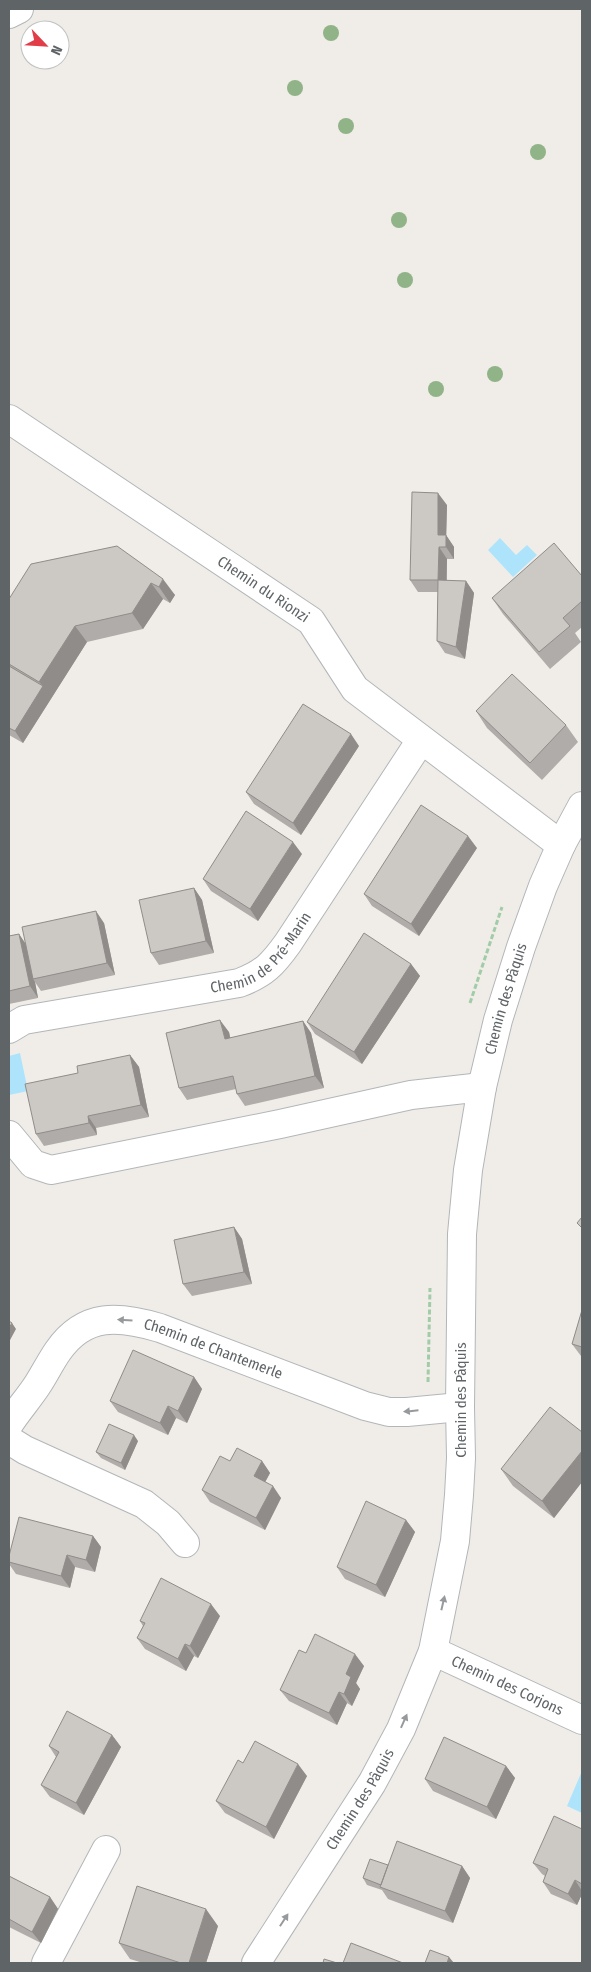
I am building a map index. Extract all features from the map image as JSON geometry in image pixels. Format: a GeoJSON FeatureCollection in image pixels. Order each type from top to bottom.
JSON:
{"type":"FeatureCollection","features":[{"type":"Feature","properties":{"kind":"street"},"geometry":{"type":"LineString","coordinates":[[9,14],[19,9]]}},
{"type":"Feature","properties":{"kind":"street","name":"Chemin du Rionzi"},"geometry":{"type":"LineString","coordinates":[[9,419],[226,563],[311,622],[355,689],[561,845]]}},
{"type":"Feature","properties":{"kind":"street","name":"Chemin de Pré-Marin"},"geometry":{"type":"LineString","coordinates":[[9,1029],[24,1020],[239,983],[257,976],[274,964],[284,950],[400,769],[421,740]]}},
{"type":"Feature","properties":{"kind":"street","name":"Chemin des Pâquis"},"geometry":{"type":"LineString","coordinates":[[256,1963],[388,1756],[420,1684],[432,1651],[455,1541],[461,1458],[462,1234],[468,1170],[482,1087],[498,1020],[521,947],[543,886],[561,845],[582,806]]}},
{"type":"Feature","properties":{"kind":"street"},"geometry":{"type":"LineString","coordinates":[[9,1136],[33,1164],[52,1170],[270,1126],[411,1095],[482,1087]]}},
{"type":"Feature","properties":{"kind":"street","name":"Chemin de Chantemerle"},"geometry":{"type":"LineString","coordinates":[[9,1424],[20,1406],[38,1386],[58,1350],[73,1334],[89,1324],[111,1319],[135,1320],[160,1328],[366,1406],[389,1412],[460,1407]]}},
{"type":"Feature","properties":{"kind":"street"},"geometry":{"type":"LineString","coordinates":[[9,1440],[25,1450],[144,1504],[168,1523],[185,1543]]}},
{"type":"Feature","properties":{"kind":"street","name":"Chemin des Corjons"},"geometry":{"type":"LineString","coordinates":[[432,1651],[582,1720]]}},
{"type":"Feature","properties":{"kind":"street"},"geometry":{"type":"LineString","coordinates":[[46,1963],[106,1850]]}},
{"type":"Feature","properties":{"kind":"water"},"geometry":{"type":"Polygon","coordinates":[[[500,538],[516,555],[527,545],[537,555],[513,577],[488,550],[500,538]]]}},
{"type":"Feature","properties":{"kind":"water"},"geometry":{"type":"Polygon","coordinates":[[[20,1053],[28,1091],[9,1095],[9,1056],[20,1053]]]}},
{"type":"Feature","properties":{"kind":"water"},"geometry":{"type":"Polygon","coordinates":[[[582,1771],[582,1813],[567,1806],[582,1771]]]}},
{"type":"Feature","properties":{"kind":"building"},"geometry":{"type":"Polygon","coordinates":[[[412,492],[438,493],[438,535],[446,535],[446,547],[439,547],[438,580],[410,580],[412,492]]]}},
{"type":"Feature","properties":{"kind":"building"},"geometry":{"type":"Polygon","coordinates":[[[554,543],[582,576],[582,601],[563,618],[570,626],[539,652],[492,598],[554,543]]]}},
{"type":"Feature","properties":{"kind":"building"},"geometry":{"type":"Polygon","coordinates":[[[117,546],[163,579],[159,587],[151,583],[132,613],[75,626],[39,682],[9,664],[9,599],[31,564],[117,546]]]}},
{"type":"Feature","properties":{"kind":"building"},"geometry":{"type":"Polygon","coordinates":[[[438,580],[466,581],[456,647],[437,641],[438,580]]]}},
{"type":"Feature","properties":{"kind":"building"},"geometry":{"type":"Polygon","coordinates":[[[9,666],[43,686],[15,731],[9,728],[9,666]]]}},
{"type":"Feature","properties":{"kind":"building"},"geometry":{"type":"Polygon","coordinates":[[[512,674],[566,725],[530,763],[476,711],[512,674]]]}},
{"type":"Feature","properties":{"kind":"building"},"geometry":{"type":"Polygon","coordinates":[[[303,704],[351,734],[293,823],[246,792],[303,704]]]}},
{"type":"Feature","properties":{"kind":"building"},"geometry":{"type":"Polygon","coordinates":[[[421,805],[468,836],[411,924],[364,894],[421,805]]]}},
{"type":"Feature","properties":{"kind":"building"},"geometry":{"type":"Polygon","coordinates":[[[246,811],[293,842],[250,909],[203,879],[246,811]]]}},
{"type":"Feature","properties":{"kind":"building"},"geometry":{"type":"Polygon","coordinates":[[[194,888],[206,941],[151,953],[139,900],[194,888]]]}},
{"type":"Feature","properties":{"kind":"building"},"geometry":{"type":"Polygon","coordinates":[[[96,911],[107,963],[33,979],[22,927],[96,911]]]}},
{"type":"Feature","properties":{"kind":"building"},"geometry":{"type":"Polygon","coordinates":[[[364,933],[411,964],[354,1052],[307,1022],[364,933]]]}},
{"type":"Feature","properties":{"kind":"building"},"geometry":{"type":"Polygon","coordinates":[[[19,934],[30,986],[9,991],[9,936],[19,934]]]}},
{"type":"Feature","properties":{"kind":"building"},"geometry":{"type":"Polygon","coordinates":[[[220,1020],[225,1039],[303,1021],[315,1076],[237,1094],[233,1076],[179,1088],[166,1033],[220,1020]]]}},
{"type":"Feature","properties":{"kind":"building"},"geometry":{"type":"Polygon","coordinates":[[[130,1055],[141,1105],[88,1116],[89,1123],[36,1134],[25,1084],[78,1073],[77,1066],[130,1055]]]}},
{"type":"Feature","properties":{"kind":"building"},"geometry":{"type":"Polygon","coordinates":[[[582,1217],[582,1228],[577,1223],[582,1217]]]}},
{"type":"Feature","properties":{"kind":"building"},"geometry":{"type":"Polygon","coordinates":[[[234,1227],[244,1272],[183,1284],[174,1240],[234,1227]]]}},
{"type":"Feature","properties":{"kind":"building"},"geometry":{"type":"Polygon","coordinates":[[[582,1310],[582,1347],[572,1344],[582,1310]]]}},
{"type":"Feature","properties":{"kind":"building"},"geometry":{"type":"Polygon","coordinates":[[[133,1350],[194,1377],[178,1411],[168,1406],[160,1423],[110,1401],[133,1350]]]}},
{"type":"Feature","properties":{"kind":"building"},"geometry":{"type":"Polygon","coordinates":[[[550,1407],[582,1432],[582,1451],[542,1501],[501,1469],[550,1407]]]}},
{"type":"Feature","properties":{"kind":"building"},"geometry":{"type":"Polygon","coordinates":[[[109,1424],[134,1435],[121,1463],[96,1452],[109,1424]]]}},
{"type":"Feature","properties":{"kind":"building"},"geometry":{"type":"Polygon","coordinates":[[[237,1448],[262,1461],[254,1476],[273,1486],[256,1518],[202,1490],[220,1456],[230,1461],[237,1448]]]}},
{"type":"Feature","properties":{"kind":"building"},"geometry":{"type":"Polygon","coordinates":[[[366,1501],[406,1520],[376,1585],[337,1567],[366,1501]]]}},
{"type":"Feature","properties":{"kind":"building"},"geometry":{"type":"Polygon","coordinates":[[[19,1517],[93,1536],[86,1560],[67,1555],[61,1576],[9,1562],[19,1517]]]}},
{"type":"Feature","properties":{"kind":"building"},"geometry":{"type":"Polygon","coordinates":[[[161,1578],[211,1604],[190,1646],[185,1644],[178,1659],[137,1638],[145,1623],[140,1621],[161,1578]]]}},
{"type":"Feature","properties":{"kind":"building"},"geometry":{"type":"Polygon","coordinates":[[[315,1634],[355,1654],[346,1674],[351,1677],[344,1694],[339,1692],[329,1713],[280,1690],[299,1650],[306,1653],[315,1634]]]}},
{"type":"Feature","properties":{"kind":"building"},"geometry":{"type":"Polygon","coordinates":[[[67,1711],[112,1735],[76,1803],[41,1785],[59,1752],[49,1746],[67,1711]]]}},
{"type":"Feature","properties":{"kind":"building"},"geometry":{"type":"Polygon","coordinates":[[[444,1737],[506,1766],[487,1807],[425,1779],[444,1737]]]}},
{"type":"Feature","properties":{"kind":"building"},"geometry":{"type":"Polygon","coordinates":[[[255,1741],[298,1764],[266,1827],[216,1801],[238,1760],[243,1763],[255,1741]]]}},
{"type":"Feature","properties":{"kind":"building"},"geometry":{"type":"Polygon","coordinates":[[[554,1816],[582,1829],[582,1884],[575,1880],[568,1894],[543,1882],[548,1869],[533,1863],[554,1816]]]}},
{"type":"Feature","properties":{"kind":"building"},"geometry":{"type":"Polygon","coordinates":[[[397,1841],[462,1866],[445,1911],[380,1887],[397,1841]]]}},
{"type":"Feature","properties":{"kind":"building"},"geometry":{"type":"Polygon","coordinates":[[[370,1859],[388,1865],[381,1885],[363,1878],[370,1859]]]}},
{"type":"Feature","properties":{"kind":"building"},"geometry":{"type":"Polygon","coordinates":[[[9,1876],[50,1897],[32,1932],[9,1919],[9,1876]]]}},
{"type":"Feature","properties":{"kind":"building"},"geometry":{"type":"Polygon","coordinates":[[[137,1886],[206,1909],[189,1963],[181,1963],[119,1943],[137,1886]]]}},
{"type":"Feature","properties":{"kind":"building"},"geometry":{"type":"Polygon","coordinates":[[[351,1943],[403,1963],[343,1963],[351,1943]]]}},
{"type":"Feature","properties":{"kind":"building"},"geometry":{"type":"Polygon","coordinates":[[[430,1950],[449,1957],[447,1963],[425,1963],[430,1950]]]}},
{"type":"Feature","properties":{"kind":"building"},"geometry":{"type":"Polygon","coordinates":[[[324,1959],[337,1963],[323,1963],[324,1959]]]}}]}
